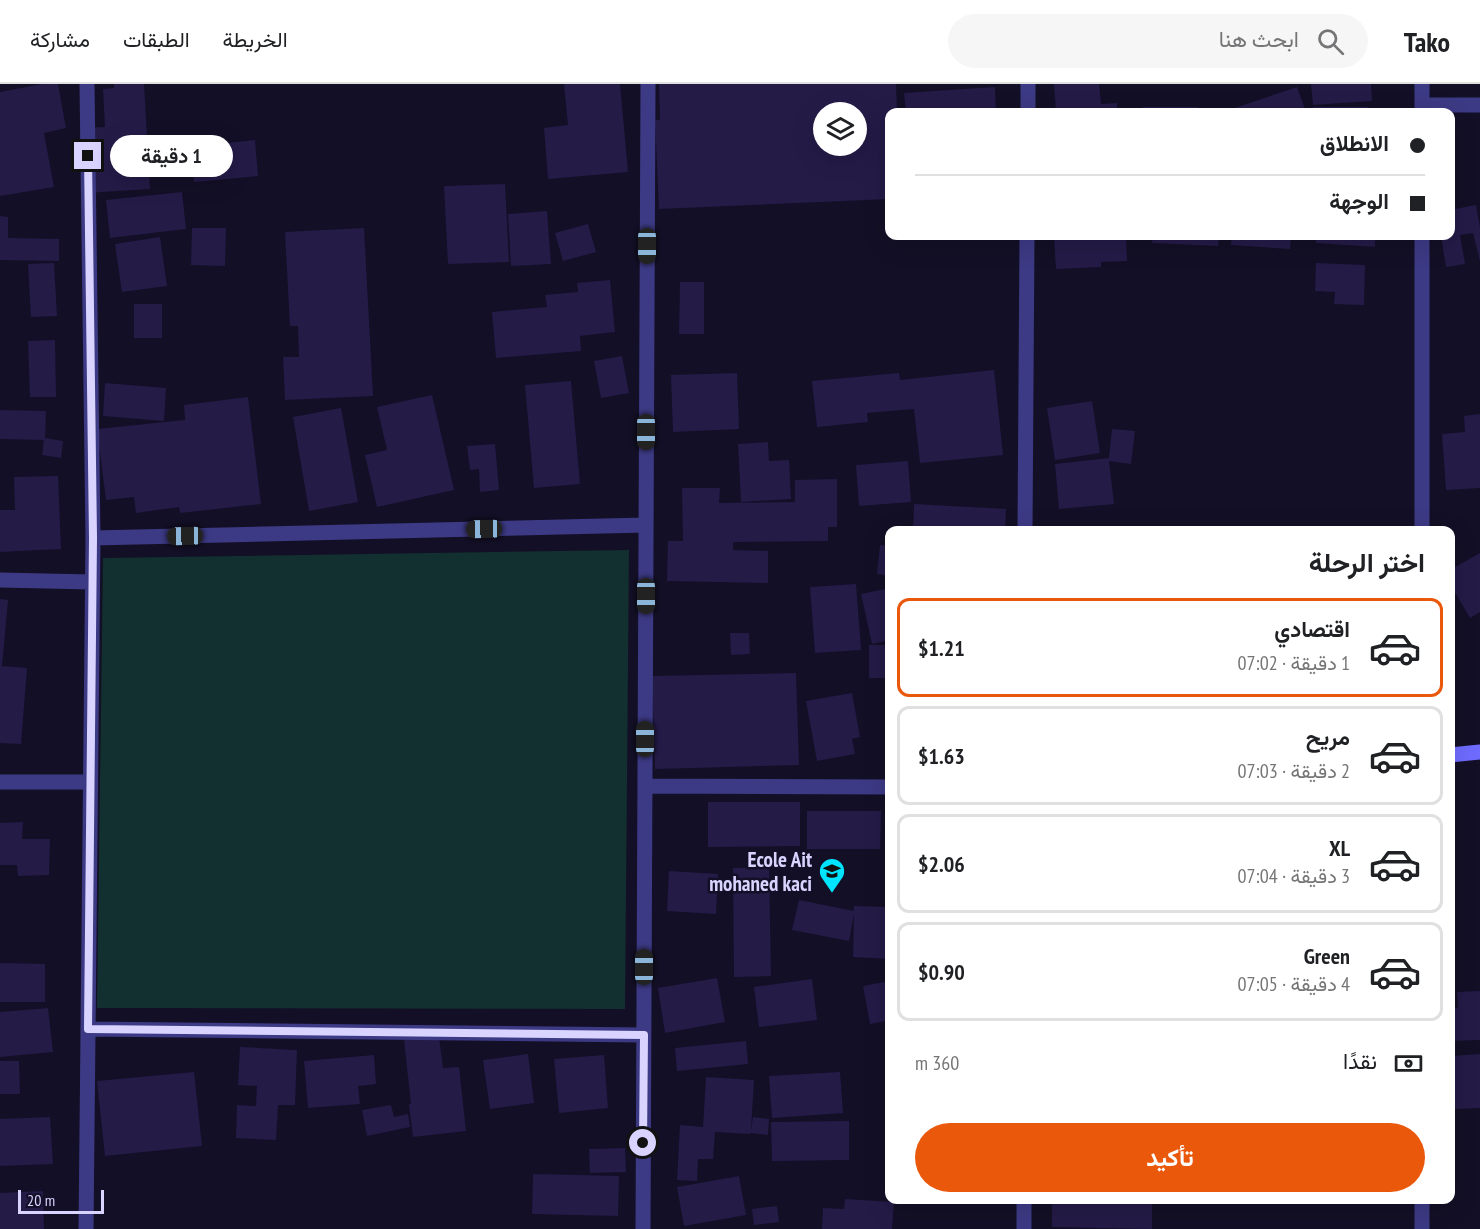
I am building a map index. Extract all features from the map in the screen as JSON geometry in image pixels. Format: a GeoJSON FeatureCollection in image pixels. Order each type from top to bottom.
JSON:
{"type":"FeatureCollection","features":[{"type":"Feature","properties":{"kind":"street"},"geometry":{"type":"LineString","coordinates":[[86,1229],[93,538],[87,84]]}},
{"type":"Feature","properties":{"kind":"street"},"geometry":{"type":"LineString","coordinates":[[643,1229],[648,84]]}},
{"type":"Feature","properties":{"kind":"street"},"geometry":{"type":"LineString","coordinates":[[1028,84],[1028,108]]}},
{"type":"Feature","properties":{"kind":"street"},"geometry":{"type":"LineString","coordinates":[[1422,84],[1422,108]]}},
{"type":"Feature","properties":{"kind":"street"},"geometry":{"type":"LineString","coordinates":[[1436,108],[1480,105]]}},
{"type":"Feature","properties":{"kind":"street"},"geometry":{"type":"LineString","coordinates":[[1025,526],[1027,240]]}},
{"type":"Feature","properties":{"kind":"street"},"geometry":{"type":"LineString","coordinates":[[1422,240],[1422,526]]}},
{"type":"Feature","properties":{"kind":"street"},"geometry":{"type":"LineString","coordinates":[[93,538],[646,525]]}},
{"type":"Feature","properties":{"kind":"street"},"geometry":{"type":"LineString","coordinates":[[0,580],[92,582]]}},
{"type":"Feature","properties":{"kind":"street"},"geometry":{"type":"LineString","coordinates":[[1455,754],[1480,752]]}},
{"type":"Feature","properties":{"kind":"street"},"geometry":{"type":"LineString","coordinates":[[0,782],[90,782]]}},
{"type":"Feature","properties":{"kind":"street"},"geometry":{"type":"LineString","coordinates":[[645,786],[885,787]]}},
{"type":"Feature","properties":{"kind":"street"},"geometry":{"type":"LineString","coordinates":[[88,1029],[644,1035]]}},
{"type":"Feature","properties":{"kind":"street"},"geometry":{"type":"LineString","coordinates":[[1024,1204],[1024,1229]]}},
{"type":"Feature","properties":{"kind":"street"},"geometry":{"type":"LineString","coordinates":[[1422,1204],[1422,1229]]}},
{"type":"Feature","properties":{"kind":"green space"},"geometry":{"type":"Polygon","coordinates":[[[629,550],[625,1009],[97,1008],[103,558],[629,550]]]}},
{"type":"Feature","properties":{"kind":"building"},"geometry":{"type":"Polygon","coordinates":[[[42,84],[58,84],[66,128],[44,133],[54,187],[0,196],[0,92],[42,84]]]}},
{"type":"Feature","properties":{"kind":"building"},"geometry":{"type":"Polygon","coordinates":[[[114,84],[144,84],[150,189],[87,193],[83,128],[105,127],[103,89],[114,88],[114,84]]]}},
{"type":"Feature","properties":{"kind":"building"},"geometry":{"type":"Polygon","coordinates":[[[564,84],[620,84],[628,172],[548,179],[544,128],[568,125],[564,84]]]}},
{"type":"Feature","properties":{"kind":"building"},"geometry":{"type":"Polygon","coordinates":[[[659,84],[896,84],[897,108],[885,108],[885,199],[659,209],[655,120],[660,120],[659,84]]]}},
{"type":"Feature","properties":{"kind":"building"},"geometry":{"type":"Polygon","coordinates":[[[1054,84],[1099,84],[1101,104],[1117,103],[1117,108],[1056,108],[1054,84]]]}},
{"type":"Feature","properties":{"kind":"building"},"geometry":{"type":"Polygon","coordinates":[[[1311,84],[1371,84],[1372,101],[1313,105],[1311,84]]]}},
{"type":"Feature","properties":{"kind":"building"},"geometry":{"type":"Polygon","coordinates":[[[995,87],[996,108],[906,108],[904,93],[995,87]]]}},
{"type":"Feature","properties":{"kind":"building"},"geometry":{"type":"Polygon","coordinates":[[[1297,87],[1305,108],[1235,108],[1297,87]]]}},
{"type":"Feature","properties":{"kind":"building"},"geometry":{"type":"Polygon","coordinates":[[[1143,107],[1198,107],[1198,108],[1143,107]]]}},
{"type":"Feature","properties":{"kind":"building"},"geometry":{"type":"Polygon","coordinates":[[[1313,107],[1368,107],[1368,108],[1313,107]]]}},
{"type":"Feature","properties":{"kind":"building"},"geometry":{"type":"Polygon","coordinates":[[[255,140],[258,176],[194,182],[190,147],[255,140]]]}},
{"type":"Feature","properties":{"kind":"building"},"geometry":{"type":"Polygon","coordinates":[[[505,184],[509,262],[448,264],[444,186],[505,184]]]}},
{"type":"Feature","properties":{"kind":"building"},"geometry":{"type":"Polygon","coordinates":[[[182,192],[186,229],[110,238],[106,200],[182,192]]]}},
{"type":"Feature","properties":{"kind":"building"},"geometry":{"type":"Polygon","coordinates":[[[1476,205],[1480,228],[1480,261],[1473,233],[1460,235],[1465,264],[1446,267],[1442,240],[1455,240],[1455,209],[1476,205]]]}},
{"type":"Feature","properties":{"kind":"building"},"geometry":{"type":"Polygon","coordinates":[[[547,211],[551,264],[511,266],[508,214],[547,211]]]}},
{"type":"Feature","properties":{"kind":"building"},"geometry":{"type":"Polygon","coordinates":[[[0,216],[8,217],[8,238],[59,239],[59,261],[0,260],[0,216]]]}},
{"type":"Feature","properties":{"kind":"building"},"geometry":{"type":"Polygon","coordinates":[[[588,224],[596,252],[563,261],[555,233],[588,224]]]}},
{"type":"Feature","properties":{"kind":"building"},"geometry":{"type":"Polygon","coordinates":[[[192,228],[226,228],[225,266],[191,265],[192,228]]]}},
{"type":"Feature","properties":{"kind":"building"},"geometry":{"type":"Polygon","coordinates":[[[364,228],[373,396],[285,400],[283,357],[299,357],[298,326],[290,326],[285,232],[364,228]]]}},
{"type":"Feature","properties":{"kind":"building"},"geometry":{"type":"Polygon","coordinates":[[[160,237],[167,286],[122,292],[115,244],[160,237]]]}},
{"type":"Feature","properties":{"kind":"building"},"geometry":{"type":"Polygon","coordinates":[[[1054,240],[1126,240],[1127,261],[1101,262],[1101,267],[1056,269],[1054,240]]]}},
{"type":"Feature","properties":{"kind":"building"},"geometry":{"type":"Polygon","coordinates":[[[1152,240],[1219,240],[1218,246],[1152,243],[1152,240]]]}},
{"type":"Feature","properties":{"kind":"building"},"geometry":{"type":"Polygon","coordinates":[[[1232,240],[1291,240],[1290,249],[1231,245],[1232,240]]]}},
{"type":"Feature","properties":{"kind":"building"},"geometry":{"type":"Polygon","coordinates":[[[1316,240],[1375,240],[1375,247],[1316,243],[1316,240]]]}},
{"type":"Feature","properties":{"kind":"building"},"geometry":{"type":"Polygon","coordinates":[[[54,263],[57,316],[31,317],[28,264],[54,263]]]}},
{"type":"Feature","properties":{"kind":"building"},"geometry":{"type":"Polygon","coordinates":[[[1316,263],[1365,265],[1364,305],[1334,304],[1335,292],[1315,291],[1316,263]]]}},
{"type":"Feature","properties":{"kind":"building"},"geometry":{"type":"Polygon","coordinates":[[[610,280],[615,332],[580,336],[581,351],[496,358],[492,312],[547,307],[545,295],[578,292],[577,283],[610,280]]]}},
{"type":"Feature","properties":{"kind":"building"},"geometry":{"type":"Polygon","coordinates":[[[680,282],[704,282],[704,334],[679,334],[680,282]]]}},
{"type":"Feature","properties":{"kind":"building"},"geometry":{"type":"Polygon","coordinates":[[[134,304],[162,304],[162,338],[134,338],[134,304]]]}},
{"type":"Feature","properties":{"kind":"building"},"geometry":{"type":"Polygon","coordinates":[[[55,340],[56,397],[30,397],[28,341],[55,340]]]}},
{"type":"Feature","properties":{"kind":"building"},"geometry":{"type":"Polygon","coordinates":[[[622,356],[629,393],[601,398],[594,361],[622,356]]]}},
{"type":"Feature","properties":{"kind":"building"},"geometry":{"type":"Polygon","coordinates":[[[994,370],[1003,455],[920,463],[914,409],[867,413],[868,422],[817,427],[812,381],[899,373],[900,380],[994,370]]]}},
{"type":"Feature","properties":{"kind":"building"},"geometry":{"type":"Polygon","coordinates":[[[737,373],[739,429],[673,432],[671,375],[737,373]]]}},
{"type":"Feature","properties":{"kind":"building"},"geometry":{"type":"Polygon","coordinates":[[[571,381],[580,484],[534,488],[525,385],[571,381]]]}},
{"type":"Feature","properties":{"kind":"building"},"geometry":{"type":"Polygon","coordinates":[[[105,383],[166,388],[164,421],[103,416],[105,383]]]}},
{"type":"Feature","properties":{"kind":"building"},"geometry":{"type":"Polygon","coordinates":[[[432,395],[454,490],[377,507],[365,455],[387,450],[377,407],[432,395]]]}},
{"type":"Feature","properties":{"kind":"building"},"geometry":{"type":"Polygon","coordinates":[[[248,397],[261,504],[180,513],[179,507],[136,513],[134,497],[106,500],[97,429],[185,420],[184,405],[248,397]]]}},
{"type":"Feature","properties":{"kind":"building"},"geometry":{"type":"Polygon","coordinates":[[[1092,401],[1100,453],[1055,460],[1047,408],[1092,401]]]}},
{"type":"Feature","properties":{"kind":"building"},"geometry":{"type":"Polygon","coordinates":[[[341,408],[358,502],[309,511],[293,417],[341,408]]]}},
{"type":"Feature","properties":{"kind":"building"},"geometry":{"type":"Polygon","coordinates":[[[0,410],[46,411],[45,438],[63,441],[61,458],[42,455],[44,440],[0,439],[0,410]]]}},
{"type":"Feature","properties":{"kind":"building"},"geometry":{"type":"Polygon","coordinates":[[[1480,414],[1480,488],[1446,490],[1442,434],[1465,432],[1464,416],[1480,414]]]}},
{"type":"Feature","properties":{"kind":"building"},"geometry":{"type":"Polygon","coordinates":[[[1112,429],[1135,431],[1131,464],[1109,461],[1114,504],[1059,509],[1055,464],[1109,458],[1112,429]]]}},
{"type":"Feature","properties":{"kind":"building"},"geometry":{"type":"Polygon","coordinates":[[[768,442],[769,461],[789,460],[791,499],[741,502],[738,444],[768,442]]]}},
{"type":"Feature","properties":{"kind":"building"},"geometry":{"type":"Polygon","coordinates":[[[495,444],[499,490],[480,492],[479,469],[470,470],[467,446],[495,444]]]}},
{"type":"Feature","properties":{"kind":"building"},"geometry":{"type":"Polygon","coordinates":[[[908,461],[911,502],[859,506],[856,465],[908,461]]]}},
{"type":"Feature","properties":{"kind":"building"},"geometry":{"type":"Polygon","coordinates":[[[58,476],[61,549],[0,552],[0,510],[15,510],[14,477],[58,476]]]}},
{"type":"Feature","properties":{"kind":"building"},"geometry":{"type":"Polygon","coordinates":[[[837,479],[837,527],[828,527],[828,541],[733,542],[733,550],[768,551],[768,583],[667,581],[668,541],[683,541],[682,488],[720,488],[719,503],[795,502],[795,480],[837,479]]]}},
{"type":"Feature","properties":{"kind":"building"},"geometry":{"type":"Polygon","coordinates":[[[914,504],[1006,509],[1005,526],[913,526],[914,504]]]}},
{"type":"Feature","properties":{"kind":"building"},"geometry":{"type":"Polygon","coordinates":[[[880,545],[885,546],[885,575],[877,574],[880,545]]]}},
{"type":"Feature","properties":{"kind":"building"},"geometry":{"type":"Polygon","coordinates":[[[1480,553],[1480,612],[1470,618],[1455,592],[1455,567],[1480,553]]]}},
{"type":"Feature","properties":{"kind":"building"},"geometry":{"type":"Polygon","coordinates":[[[856,584],[861,650],[815,653],[810,587],[856,584]]]}},
{"type":"Feature","properties":{"kind":"building"},"geometry":{"type":"Polygon","coordinates":[[[885,589],[885,641],[872,644],[861,594],[885,589]]]}},
{"type":"Feature","properties":{"kind":"building"},"geometry":{"type":"Polygon","coordinates":[[[0,599],[8,600],[2,666],[27,668],[21,744],[0,743],[0,599]]]}},
{"type":"Feature","properties":{"kind":"building"},"geometry":{"type":"Polygon","coordinates":[[[730,633],[749,633],[750,654],[731,655],[730,633]]]}},
{"type":"Feature","properties":{"kind":"building"},"geometry":{"type":"Polygon","coordinates":[[[869,645],[885,645],[885,678],[869,678],[869,645]]]}},
{"type":"Feature","properties":{"kind":"building"},"geometry":{"type":"Polygon","coordinates":[[[796,673],[799,765],[655,769],[652,676],[796,673]]]}},
{"type":"Feature","properties":{"kind":"building"},"geometry":{"type":"Polygon","coordinates":[[[852,693],[860,737],[852,739],[855,754],[817,761],[806,701],[852,693]]]}},
{"type":"Feature","properties":{"kind":"building"},"geometry":{"type":"Polygon","coordinates":[[[708,802],[800,802],[800,846],[708,847],[708,802]]]}},
{"type":"Feature","properties":{"kind":"building"},"geometry":{"type":"Polygon","coordinates":[[[807,811],[881,811],[880,849],[807,849],[807,811]]]}},
{"type":"Feature","properties":{"kind":"building"},"geometry":{"type":"Polygon","coordinates":[[[23,822],[22,839],[50,839],[49,875],[18,876],[17,865],[0,865],[0,823],[23,822]]]}},
{"type":"Feature","properties":{"kind":"building"},"geometry":{"type":"Polygon","coordinates":[[[769,867],[771,976],[734,977],[733,868],[769,867]]]}},
{"type":"Feature","properties":{"kind":"building"},"geometry":{"type":"Polygon","coordinates":[[[669,871],[718,874],[716,914],[667,911],[669,871]]]}},
{"type":"Feature","properties":{"kind":"building"},"geometry":{"type":"Polygon","coordinates":[[[799,900],[854,911],[854,906],[885,907],[885,959],[853,957],[854,914],[849,941],[792,930],[799,900]]]}},
{"type":"Feature","properties":{"kind":"building"},"geometry":{"type":"Polygon","coordinates":[[[0,963],[45,964],[45,1002],[0,1002],[0,963]]]}},
{"type":"Feature","properties":{"kind":"building"},"geometry":{"type":"Polygon","coordinates":[[[717,978],[725,1022],[665,1033],[658,988],[717,978]]]}},
{"type":"Feature","properties":{"kind":"building"},"geometry":{"type":"Polygon","coordinates":[[[812,979],[817,1020],[759,1027],[754,987],[812,979]]]}},
{"type":"Feature","properties":{"kind":"building"},"geometry":{"type":"Polygon","coordinates":[[[885,982],[885,1021],[870,1024],[863,986],[885,982]]]}},
{"type":"Feature","properties":{"kind":"building"},"geometry":{"type":"Polygon","coordinates":[[[1480,991],[1480,1040],[1455,1041],[1457,992],[1480,991]]]}},
{"type":"Feature","properties":{"kind":"building"},"geometry":{"type":"Polygon","coordinates":[[[48,1008],[53,1052],[0,1057],[0,1012],[48,1008]]]}},
{"type":"Feature","properties":{"kind":"building"},"geometry":{"type":"Polygon","coordinates":[[[439,1037],[443,1068],[459,1067],[466,1131],[413,1137],[404,1040],[439,1037]]]}},
{"type":"Feature","properties":{"kind":"building"},"geometry":{"type":"Polygon","coordinates":[[[746,1041],[748,1064],[677,1071],[675,1048],[746,1041]]]}},
{"type":"Feature","properties":{"kind":"building"},"geometry":{"type":"Polygon","coordinates":[[[240,1047],[297,1050],[295,1105],[278,1105],[276,1140],[236,1138],[237,1105],[256,1106],[257,1086],[238,1085],[240,1047]]]}},
{"type":"Feature","properties":{"kind":"building"},"geometry":{"type":"Polygon","coordinates":[[[528,1054],[534,1103],[490,1109],[483,1060],[528,1054]]]}},
{"type":"Feature","properties":{"kind":"building"},"geometry":{"type":"Polygon","coordinates":[[[1480,1054],[1480,1108],[1455,1109],[1455,1056],[1480,1054]]]}},
{"type":"Feature","properties":{"kind":"building"},"geometry":{"type":"Polygon","coordinates":[[[374,1055],[376,1084],[358,1086],[360,1104],[308,1108],[304,1061],[374,1055]]]}},
{"type":"Feature","properties":{"kind":"building"},"geometry":{"type":"Polygon","coordinates":[[[604,1055],[608,1108],[559,1113],[554,1059],[604,1055]]]}},
{"type":"Feature","properties":{"kind":"building"},"geometry":{"type":"Polygon","coordinates":[[[0,1061],[19,1061],[20,1094],[0,1094],[0,1061]]]}},
{"type":"Feature","properties":{"kind":"building"},"geometry":{"type":"Polygon","coordinates":[[[194,1072],[202,1146],[105,1156],[97,1081],[194,1072]]]}},
{"type":"Feature","properties":{"kind":"building"},"geometry":{"type":"Polygon","coordinates":[[[840,1072],[843,1113],[772,1118],[769,1076],[840,1072]]]}},
{"type":"Feature","properties":{"kind":"building"},"geometry":{"type":"Polygon","coordinates":[[[706,1077],[754,1080],[751,1130],[753,1117],[769,1119],[768,1135],[715,1132],[713,1159],[698,1159],[697,1181],[677,1180],[680,1125],[703,1127],[706,1077]]]}},
{"type":"Feature","properties":{"kind":"building"},"geometry":{"type":"Polygon","coordinates":[[[391,1105],[394,1117],[408,1114],[410,1127],[367,1136],[362,1110],[391,1105]]]}},
{"type":"Feature","properties":{"kind":"building"},"geometry":{"type":"Polygon","coordinates":[[[50,1117],[53,1164],[0,1166],[0,1119],[50,1117]]]}},
{"type":"Feature","properties":{"kind":"building"},"geometry":{"type":"Polygon","coordinates":[[[849,1121],[849,1160],[772,1161],[771,1122],[849,1121]]]}},
{"type":"Feature","properties":{"kind":"building"},"geometry":{"type":"Polygon","coordinates":[[[625,1148],[626,1172],[590,1173],[589,1149],[625,1148]]]}},
{"type":"Feature","properties":{"kind":"building"},"geometry":{"type":"Polygon","coordinates":[[[533,1174],[619,1176],[618,1216],[532,1214],[533,1174]]]}},
{"type":"Feature","properties":{"kind":"building"},"geometry":{"type":"Polygon","coordinates":[[[739,1176],[746,1215],[684,1226],[677,1187],[739,1176]]]}},
{"type":"Feature","properties":{"kind":"building"},"geometry":{"type":"Polygon","coordinates":[[[43,1191],[44,1229],[0,1229],[0,1193],[43,1191]]]}},
{"type":"Feature","properties":{"kind":"building"},"geometry":{"type":"Polygon","coordinates":[[[845,1199],[894,1204],[892,1229],[822,1229],[823,1208],[844,1209],[845,1199]]]}},
{"type":"Feature","properties":{"kind":"building"},"geometry":{"type":"Polygon","coordinates":[[[1052,1204],[1152,1204],[1152,1229],[1052,1227],[1052,1204]]]}},
{"type":"Feature","properties":{"kind":"building"},"geometry":{"type":"Polygon","coordinates":[[[777,1206],[779,1222],[754,1225],[752,1209],[777,1206]]]}},
{"type":"Feature","properties":{"kind":"place","name":"Ecole Ait mohaned kaci"},"geometry":{"type":"Point","coordinates":[832,894]}},
{"type":"Feature","properties":{"kind":"route"},"geometry":{"type":"LineString","coordinates":[[88,156],[93,538],[88,1029],[644,1035],[643,1143]]}}]}
